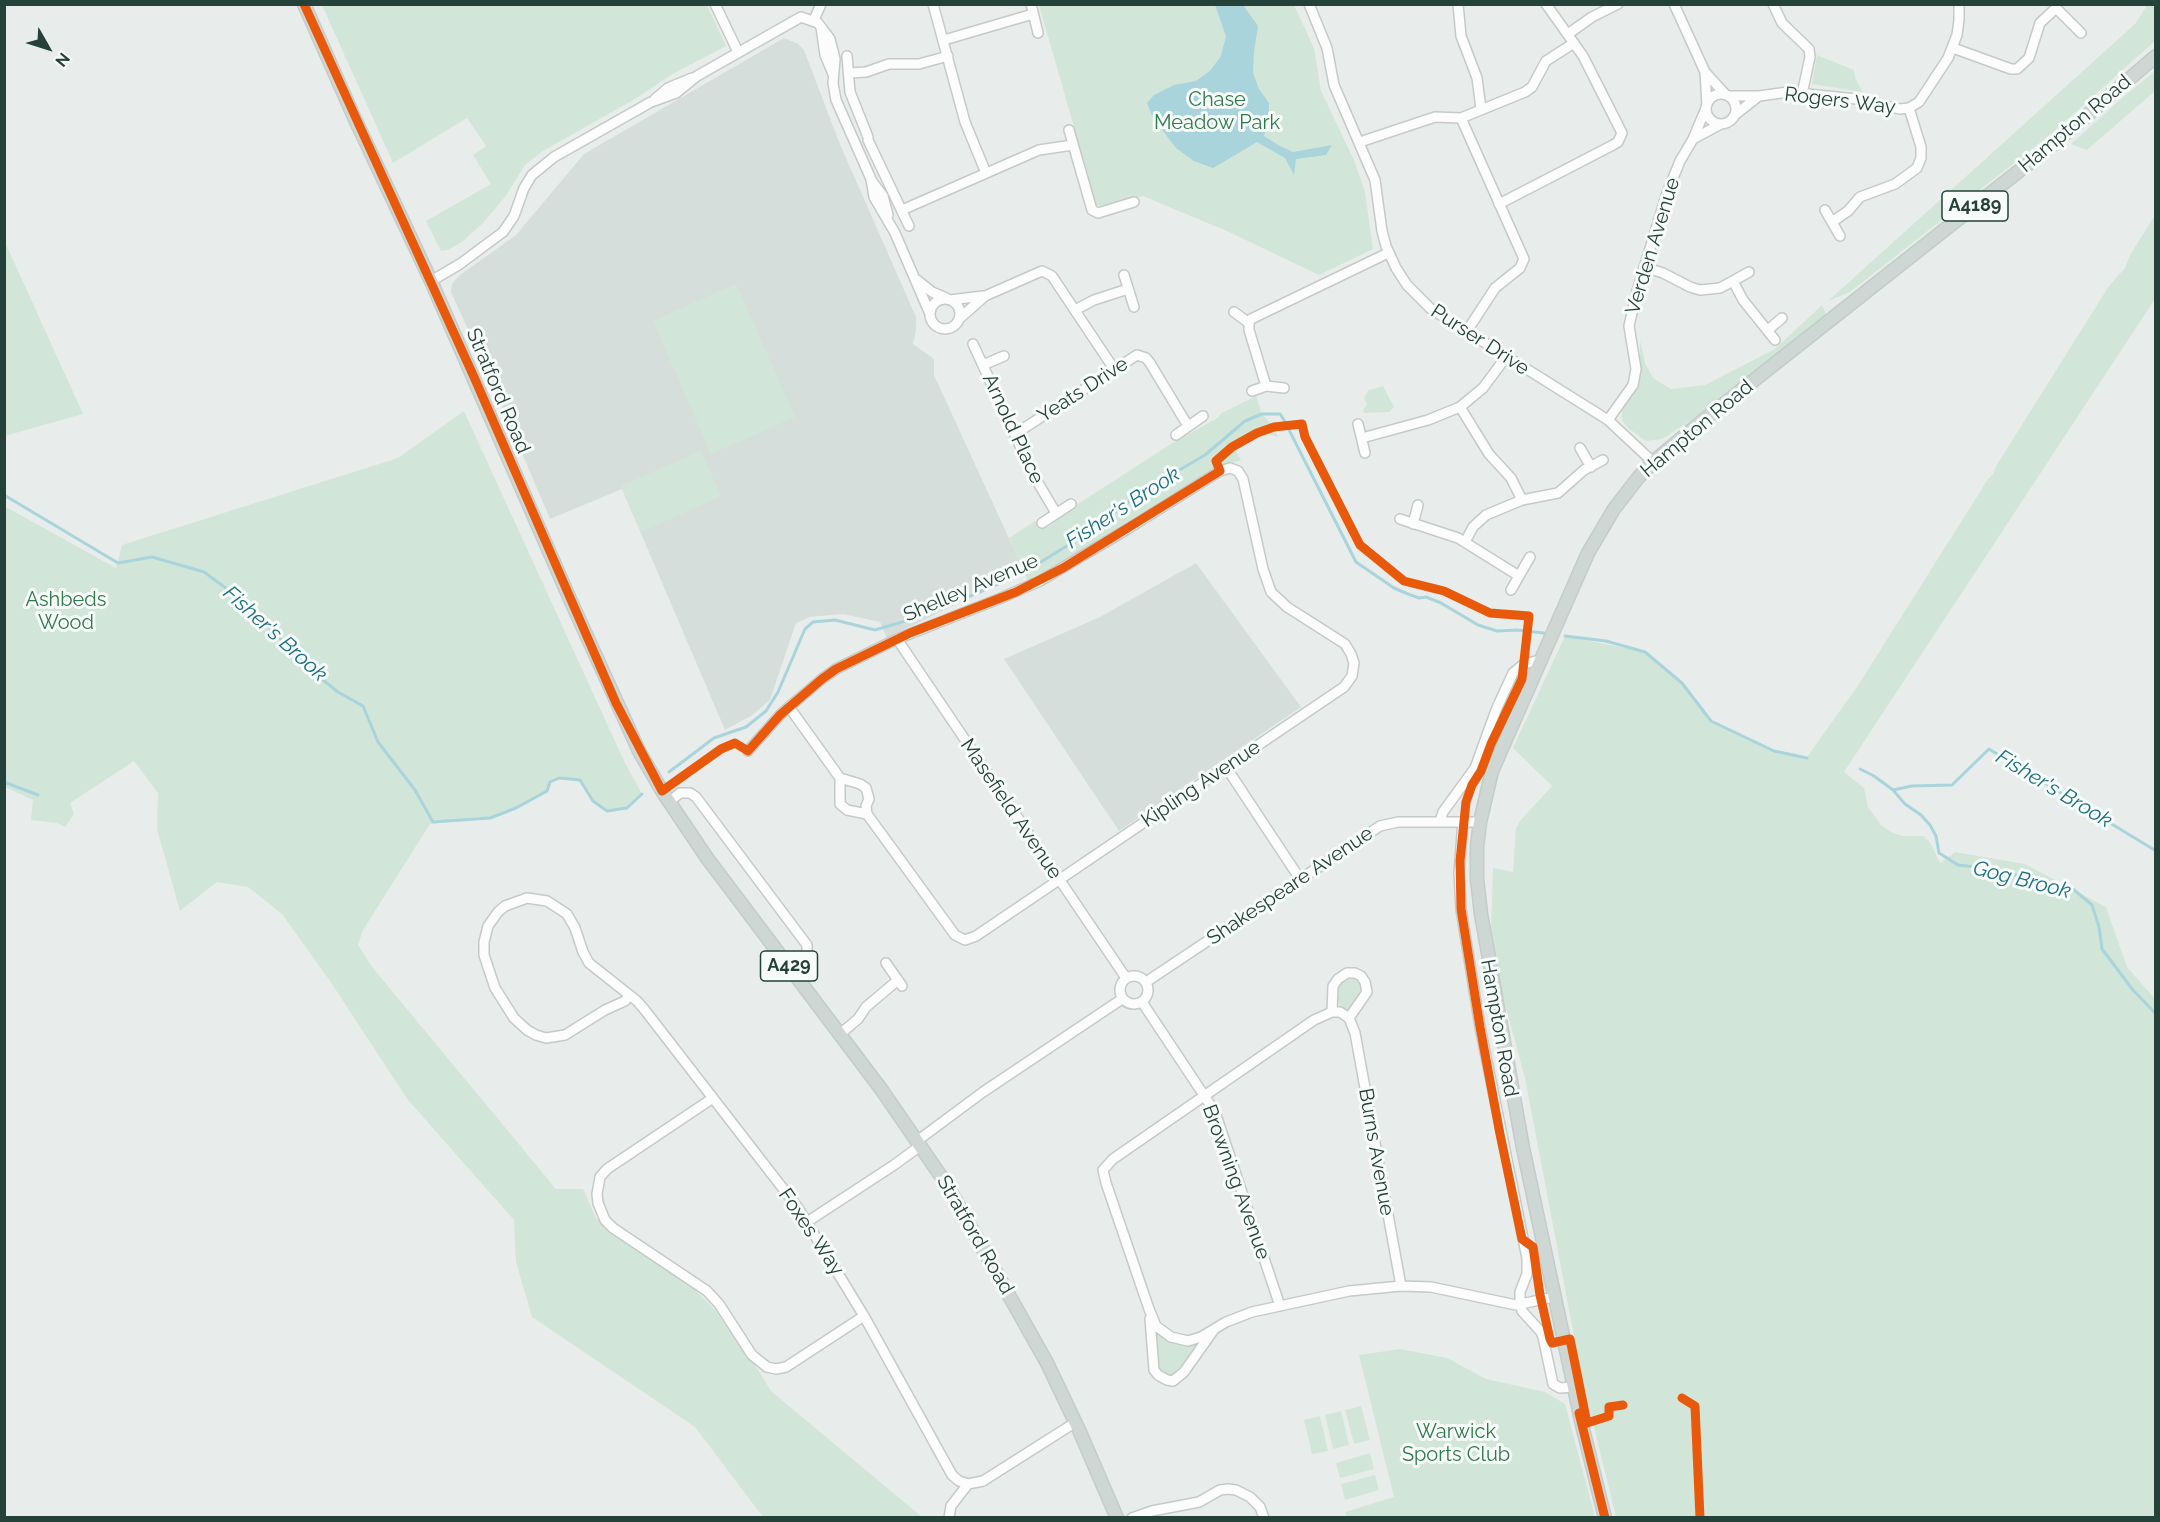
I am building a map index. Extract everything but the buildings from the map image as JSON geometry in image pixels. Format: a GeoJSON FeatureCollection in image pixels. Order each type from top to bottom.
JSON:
{"type":"FeatureCollection","features":[{"type":"Feature","properties":{"kind":"main road","name":"Stratford Road"},"geometry":{"type":"LineString","coordinates":[[304,4],[431,281],[639,751],[669,802],[707,858],[840,1034],[947,1185],[1047,1363],[1076,1422],[1117,1518]]}},
{"type":"Feature","properties":{"kind":"main road","name":"Hampton Road"},"geometry":{"type":"LineString","coordinates":[[1605,1518],[1554,1297],[1518,1124],[1481,914],[1477,863],[1480,822],[1492,771],[1588,553],[1627,491],[1653,462],[2056,141],[2156,56]]}},
{"type":"Feature","properties":{"kind":"street"},"geometry":{"type":"LineString","coordinates":[[715,4],[738,52]]}},
{"type":"Feature","properties":{"kind":"street"},"geometry":{"type":"LineString","coordinates":[[818,23],[821,4]]}},
{"type":"Feature","properties":{"kind":"street"},"geometry":{"type":"LineString","coordinates":[[933,4],[965,122],[986,173]]}},
{"type":"Feature","properties":{"kind":"street","name":"Purser Drive"},"geometry":{"type":"LineString","coordinates":[[1309,4],[1327,48],[1334,85],[1376,180],[1382,231],[1388,253],[1402,276],[1424,304],[1608,420],[1653,462]]}},
{"type":"Feature","properties":{"kind":"street"},"geometry":{"type":"LineString","coordinates":[[1458,4],[1461,36],[1477,78],[1481,108]]}},
{"type":"Feature","properties":{"kind":"street"},"geometry":{"type":"LineString","coordinates":[[1500,204],[1613,145],[1621,138],[1621,127],[1574,43],[1546,4]]}},
{"type":"Feature","properties":{"kind":"street"},"geometry":{"type":"LineString","coordinates":[[1568,34],[1592,16],[1618,4]]}},
{"type":"Feature","properties":{"kind":"street"},"geometry":{"type":"LineString","coordinates":[[1674,4],[1705,72],[1735,102],[1736,114],[1730,122],[1721,124],[1693,139]]}},
{"type":"Feature","properties":{"kind":"street"},"geometry":{"type":"LineString","coordinates":[[1773,4],[1782,23],[1809,49],[1810,57],[1802,94]]}},
{"type":"Feature","properties":{"kind":"street","name":"Rogers Way"},"geometry":{"type":"LineString","coordinates":[[1727,95],[1759,96],[1779,92],[1856,99],[1900,109],[1909,108],[1919,102],[1933,83],[1953,48],[1959,20],[1959,4]]}},
{"type":"Feature","properties":{"kind":"street"},"geometry":{"type":"LineString","coordinates":[[1953,48],[2017,69],[2029,58],[2040,23],[2054,6],[2081,33]]}},
{"type":"Feature","properties":{"kind":"street"},"geometry":{"type":"LineString","coordinates":[[944,40],[1032,9],[1038,33]]}},
{"type":"Feature","properties":{"kind":"street"},"geometry":{"type":"LineString","coordinates":[[431,281],[460,264],[503,232],[514,216],[524,188],[540,167],[651,102],[676,93],[697,76],[801,17],[818,23],[830,39],[834,51],[833,74],[836,100],[871,179],[883,196],[888,220],[934,324],[941,329],[953,327],[985,296],[1042,271],[1052,276],[1114,369]]}},
{"type":"Feature","properties":{"kind":"street"},"geometry":{"type":"LineString","coordinates":[[1360,142],[1435,117],[1461,118],[1528,90],[1546,61],[1574,43]]}},
{"type":"Feature","properties":{"kind":"street"},"geometry":{"type":"LineString","coordinates":[[847,56],[850,92],[868,138],[909,226]]}},
{"type":"Feature","properties":{"kind":"street"},"geometry":{"type":"LineString","coordinates":[[849,73],[866,72],[889,64],[919,64],[948,56]]}},
{"type":"Feature","properties":{"kind":"street"},"geometry":{"type":"LineString","coordinates":[[1705,72],[1706,106],[1709,119],[1721,124]]}},
{"type":"Feature","properties":{"kind":"street"},"geometry":{"type":"LineString","coordinates":[[1706,106],[1712,97],[1727,95]]}},
{"type":"Feature","properties":{"kind":"street","name":"Rogers Way"},"geometry":{"type":"LineString","coordinates":[[1736,114],[1759,96]]}},
{"type":"Feature","properties":{"kind":"street","name":"Verden Avenue"},"geometry":{"type":"LineString","coordinates":[[1608,420],[1633,385],[1636,369],[1629,326],[1644,267],[1667,193],[1706,106]]}},
{"type":"Feature","properties":{"kind":"street"},"geometry":{"type":"LineString","coordinates":[[1832,222],[1848,211],[1860,197],[1895,184],[1917,168],[1921,158],[1920,147],[1909,108]]}},
{"type":"Feature","properties":{"kind":"street"},"geometry":{"type":"LineString","coordinates":[[1461,118],[1524,261],[1520,268],[1508,275],[1495,288],[1467,331]]}},
{"type":"Feature","properties":{"kind":"street"},"geometry":{"type":"LineString","coordinates":[[1070,130],[1092,210],[1098,213],[1134,202]]}},
{"type":"Feature","properties":{"kind":"street"},"geometry":{"type":"LineString","coordinates":[[902,210],[1040,150],[1073,145]]}},
{"type":"Feature","properties":{"kind":"street"},"geometry":{"type":"LineString","coordinates":[[1825,210],[1839,236]]}},
{"type":"Feature","properties":{"kind":"street"},"geometry":{"type":"LineString","coordinates":[[1249,323],[1254,316],[1388,253]]}},
{"type":"Feature","properties":{"kind":"street"},"geometry":{"type":"LineString","coordinates":[[1644,267],[1700,290],[1720,288],[1749,272]]}},
{"type":"Feature","properties":{"kind":"street"},"geometry":{"type":"LineString","coordinates":[[1124,275],[1134,307]]}},
{"type":"Feature","properties":{"kind":"street"},"geometry":{"type":"LineString","coordinates":[[914,276],[928,290],[949,299],[959,308],[960,318]]}},
{"type":"Feature","properties":{"kind":"street"},"geometry":{"type":"LineString","coordinates":[[1733,281],[1743,300],[1775,340]]}},
{"type":"Feature","properties":{"kind":"street"},"geometry":{"type":"LineString","coordinates":[[1075,310],[1094,300],[1128,290]]}},
{"type":"Feature","properties":{"kind":"street"},"geometry":{"type":"LineString","coordinates":[[930,314],[934,303],[938,300],[985,296]]}},
{"type":"Feature","properties":{"kind":"street"},"geometry":{"type":"LineString","coordinates":[[1234,312],[1249,323],[1266,386]]}},
{"type":"Feature","properties":{"kind":"street"},"geometry":{"type":"LineString","coordinates":[[1768,330],[1782,318]]}},
{"type":"Feature","properties":{"kind":"street","name":"Arnold Place"},"geometry":{"type":"LineString","coordinates":[[973,344],[1037,482],[1056,513]]}},
{"type":"Feature","properties":{"kind":"street","name":"Yeats Drive"},"geometry":{"type":"LineString","coordinates":[[1015,434],[1139,355],[1146,358],[1188,426]]}},
{"type":"Feature","properties":{"kind":"street"},"geometry":{"type":"LineString","coordinates":[[983,365],[1004,356]]}},
{"type":"Feature","properties":{"kind":"street"},"geometry":{"type":"LineString","coordinates":[[1362,438],[1428,420],[1460,407],[1483,388],[1506,357]]}},
{"type":"Feature","properties":{"kind":"street"},"geometry":{"type":"LineString","coordinates":[[1252,391],[1266,386],[1284,388]]}},
{"type":"Feature","properties":{"kind":"street"},"geometry":{"type":"LineString","coordinates":[[1460,407],[1489,454],[1511,478],[1522,500]]}},
{"type":"Feature","properties":{"kind":"street"},"geometry":{"type":"LineString","coordinates":[[1176,435],[1203,416]]}},
{"type":"Feature","properties":{"kind":"street"},"geometry":{"type":"LineString","coordinates":[[1358,424],[1365,453]]}},
{"type":"Feature","properties":{"kind":"street"},"geometry":{"type":"LineString","coordinates":[[1580,448],[1591,467]]}},
{"type":"Feature","properties":{"kind":"street"},"geometry":{"type":"LineString","coordinates":[[1465,542],[1473,527],[1486,515],[1522,500],[1558,493],[1603,460]]}},
{"type":"Feature","properties":{"kind":"street","name":"Shelley Avenue"},"geometry":{"type":"LineString","coordinates":[[748,752],[789,707],[828,674],[897,639],[1040,581],[1220,471],[1234,469],[1243,478],[1263,569],[1271,591],[1287,608],[1349,648],[1353,658],[1353,669],[1352,676],[1344,687]]}},
{"type":"Feature","properties":{"kind":"street"},"geometry":{"type":"LineString","coordinates":[[1042,523],[1071,504]]}},
{"type":"Feature","properties":{"kind":"street"},"geometry":{"type":"LineString","coordinates":[[1413,524],[1418,505]]}},
{"type":"Feature","properties":{"kind":"street"},"geometry":{"type":"LineString","coordinates":[[1400,519],[1465,542],[1519,576]]}},
{"type":"Feature","properties":{"kind":"street"},"geometry":{"type":"LineString","coordinates":[[1511,590],[1530,557]]}},
{"type":"Feature","properties":{"kind":"street","name":"Masefield Avenue"},"geometry":{"type":"LineString","coordinates":[[897,639],[1126,978]]}},
{"type":"Feature","properties":{"kind":"street"},"geometry":{"type":"LineString","coordinates":[[1440,821],[1443,812],[1475,768],[1487,732],[1513,673],[1524,664],[1540,660]]}},
{"type":"Feature","properties":{"kind":"street","name":"Kipling Avenue"},"geometry":{"type":"LineString","coordinates":[[867,814],[955,934],[960,939],[966,940],[976,936],[1344,687]]}},
{"type":"Feature","properties":{"kind":"street"},"geometry":{"type":"LineString","coordinates":[[789,707],[840,778],[840,804],[846,810],[867,814],[866,806],[869,799],[866,788],[840,778]]}},
{"type":"Feature","properties":{"kind":"street"},"geometry":{"type":"LineString","coordinates":[[1226,767],[1300,879]]}},
{"type":"Feature","properties":{"kind":"street"},"geometry":{"type":"LineString","coordinates":[[669,802],[680,793],[690,793],[696,797],[807,945],[807,955],[795,974]]}},
{"type":"Feature","properties":{"kind":"street","name":"Hampton Road"},"geometry":{"type":"LineString","coordinates":[[1463,821],[1459,885],[1461,909],[1482,1038],[1527,1258],[1527,1274],[1520,1296],[1520,1304]]}},
{"type":"Feature","properties":{"kind":"street","name":"Shakespeare Avenue"},"geometry":{"type":"LineString","coordinates":[[1146,982],[1380,826],[1393,822],[1480,822]]}},
{"type":"Feature","properties":{"kind":"street","name":"Foxes Way"},"geometry":{"type":"LineString","coordinates":[[629,995],[625,1001],[605,1010],[565,1035],[546,1038],[536,1035],[514,1018],[495,988],[484,955],[488,926],[505,906],[519,900],[541,899],[555,905],[571,920],[583,952],[590,963],[629,995],[644,1009],[807,1222],[864,1316],[952,1475],[968,1484]]}},
{"type":"Feature","properties":{"kind":"street"},"geometry":{"type":"LineString","coordinates":[[840,1034],[858,1019],[866,1007],[900,983],[886,963]]}},
{"type":"Feature","properties":{"kind":"street"},"geometry":{"type":"LineString","coordinates":[[1332,1012],[1335,982],[1342,976],[1355,973],[1365,982],[1367,992],[1349,1018],[1340,1012],[1332,1012],[1314,1020],[1113,1159],[1103,1170],[1156,1326],[1171,1337],[1188,1341],[1243,1316],[1280,1306],[1349,1291],[1401,1286],[1431,1287],[1509,1304],[1554,1297]]}},
{"type":"Feature","properties":{"kind":"street"},"geometry":{"type":"LineString","coordinates":[[1136,976],[1146,982],[1148,994],[1142,1002],[1133,1005],[1122,999],[1120,986],[1126,978],[1136,976]]}},
{"type":"Feature","properties":{"kind":"street"},"geometry":{"type":"LineString","coordinates":[[807,1222],[919,1143],[983,1092],[1122,999]]}},
{"type":"Feature","properties":{"kind":"street","name":"Browning Avenue"},"geometry":{"type":"LineString","coordinates":[[1142,1002],[1215,1112],[1280,1306]]}},
{"type":"Feature","properties":{"kind":"street","name":"Burns Avenue"},"geometry":{"type":"LineString","coordinates":[[1349,1018],[1354,1033],[1401,1286]]}},
{"type":"Feature","properties":{"kind":"street"},"geometry":{"type":"LineString","coordinates":[[713,1098],[607,1169],[600,1177],[597,1194],[605,1220],[613,1228],[707,1291],[719,1304],[752,1355],[767,1367],[776,1369],[786,1367],[864,1316]]}},
{"type":"Feature","properties":{"kind":"street"},"geometry":{"type":"LineString","coordinates":[[1520,1304],[1522,1311],[1543,1337],[1554,1384],[1560,1388],[1574,1387]]}},
{"type":"Feature","properties":{"kind":"street"},"geometry":{"type":"LineString","coordinates":[[1149,1309],[1154,1370],[1163,1379],[1173,1381],[1184,1372],[1214,1329]]}},
{"type":"Feature","properties":{"kind":"street"},"geometry":{"type":"LineString","coordinates":[[949,1518],[951,1506],[968,1484],[983,1481],[1076,1422]]}},
{"type":"Feature","properties":{"kind":"street"},"geometry":{"type":"LineString","coordinates":[[1132,1518],[1152,1511],[1199,1502],[1220,1490],[1228,1489],[1250,1497],[1256,1502],[1264,1518]]}},
{"type":"Feature","properties":{"kind":"shaded area"},"geometry":{"type":"Polygon","coordinates":[[[784,38],[798,44],[804,50],[839,142],[916,317],[913,344],[934,359],[934,375],[1024,571],[887,638],[880,622],[843,614],[810,617],[796,623],[770,700],[751,716],[725,730],[622,489],[550,519],[451,292],[452,284],[460,275],[516,235],[584,154],[784,38]]]}},
{"type":"Feature","properties":{"kind":"shaded area"},"geometry":{"type":"Polygon","coordinates":[[[1196,563],[1301,707],[1119,831],[1004,659],[1100,617],[1196,563]]]}},
{"type":"Feature","properties":{"kind":"green space"},"geometry":{"type":"Polygon","coordinates":[[[322,5],[707,5],[726,46],[671,75],[635,99],[543,151],[525,165],[505,197],[483,223],[462,242],[448,250],[441,251],[426,221],[491,184],[473,155],[486,146],[467,118],[393,163],[322,5]]]}},
{"type":"Feature","properties":{"kind":"green space","name":"Chase Meadow Park"},"geometry":{"type":"Polygon","coordinates":[[[1039,5],[1294,5],[1314,48],[1321,91],[1354,160],[1365,192],[1373,249],[1319,275],[1229,232],[1143,196],[1103,206],[1094,204],[1039,5]]]}},
{"type":"Feature","properties":{"kind":"green space"},"geometry":{"type":"Polygon","coordinates":[[[2143,5],[2155,5],[2155,41],[2051,134],[1850,292],[1828,301],[2135,24],[2146,7],[2143,5]]]}},
{"type":"Feature","properties":{"kind":"green space"},"geometry":{"type":"Polygon","coordinates":[[[1817,55],[1854,70],[1862,92],[1812,84],[1817,55]]]}},
{"type":"Feature","properties":{"kind":"green space"},"geometry":{"type":"Polygon","coordinates":[[[2155,71],[2155,91],[2087,150],[2071,144],[2120,100],[2155,71]]]}},
{"type":"Feature","properties":{"kind":"green space"},"geometry":{"type":"Polygon","coordinates":[[[2155,215],[2155,299],[1844,772],[1864,788],[1868,807],[1881,825],[1902,836],[1924,836],[1931,844],[1940,863],[1955,852],[2025,864],[2106,907],[2127,967],[2155,999],[2155,1517],[1616,1517],[1582,1378],[1525,1078],[1503,997],[1491,933],[1493,868],[1513,872],[1516,828],[1552,786],[1513,748],[1565,636],[1645,652],[1682,683],[1711,721],[1774,751],[1807,757],[1859,684],[2109,286],[2125,268],[2130,255],[2155,215]]]}},
{"type":"Feature","properties":{"kind":"green space"},"geometry":{"type":"Polygon","coordinates":[[[5,242],[83,414],[4,436],[5,242]]]}},
{"type":"Feature","properties":{"kind":"green space"},"geometry":{"type":"Polygon","coordinates":[[[736,284],[795,417],[711,454],[653,321],[736,284]]]}},
{"type":"Feature","properties":{"kind":"green space"},"geometry":{"type":"Polygon","coordinates":[[[1822,305],[1827,316],[1688,422],[1662,439],[1646,441],[1628,428],[1622,420],[1622,408],[1636,390],[1640,379],[1640,341],[1645,363],[1653,378],[1671,389],[1705,385],[1775,349],[1822,305]]]}},
{"type":"Feature","properties":{"kind":"green space"},"geometry":{"type":"Polygon","coordinates":[[[1383,386],[1394,407],[1389,412],[1364,413],[1363,410],[1367,404],[1364,398],[1366,394],[1369,390],[1383,386]]]}},
{"type":"Feature","properties":{"kind":"green space"},"geometry":{"type":"Polygon","coordinates":[[[1256,396],[1262,414],[1274,427],[1278,437],[1265,433],[1235,449],[1241,460],[1224,466],[1028,581],[1009,538],[1035,521],[1041,529],[1050,526],[1073,507],[1171,444],[1219,417],[1220,414],[1256,396]]]}},
{"type":"Feature","properties":{"kind":"green space","name":"Ashbeds Wood"},"geometry":{"type":"Polygon","coordinates":[[[464,411],[625,763],[642,794],[627,808],[607,811],[593,801],[580,780],[559,778],[550,782],[547,791],[520,807],[490,818],[430,824],[363,930],[358,945],[373,968],[556,1189],[583,1189],[596,1218],[693,1288],[714,1309],[771,1391],[922,1517],[763,1517],[695,1427],[532,1317],[516,1262],[514,1220],[408,1100],[330,981],[282,914],[248,887],[217,882],[180,911],[157,829],[158,793],[134,761],[70,803],[74,814],[65,827],[57,823],[31,820],[33,800],[5,787],[4,506],[116,568],[122,545],[398,458],[464,411]]]}},
{"type":"Feature","properties":{"kind":"green space"},"geometry":{"type":"Polygon","coordinates":[[[701,451],[721,496],[641,532],[621,486],[701,451]]]}},
{"type":"Feature","properties":{"kind":"green space"},"geometry":{"type":"Polygon","coordinates":[[[1348,977],[1354,977],[1360,981],[1363,993],[1349,1010],[1340,1007],[1338,1001],[1338,986],[1348,977]]]}},
{"type":"Feature","properties":{"kind":"green space"},"geometry":{"type":"Polygon","coordinates":[[[1157,1333],[1171,1342],[1183,1345],[1203,1341],[1176,1375],[1170,1377],[1160,1373],[1156,1366],[1155,1336],[1157,1333]]]}},
{"type":"Feature","properties":{"kind":"green space","name":"Warwick Sports Club"},"geometry":{"type":"Polygon","coordinates":[[[1400,1349],[1447,1358],[1486,1379],[1545,1392],[1565,1404],[1595,1517],[1347,1517],[1345,1512],[1394,1497],[1359,1355],[1400,1349]]]}},
{"type":"Feature","properties":{"kind":"green space"},"geometry":{"type":"Polygon","coordinates":[[[1361,1406],[1370,1440],[1354,1444],[1345,1410],[1361,1406]]]}},
{"type":"Feature","properties":{"kind":"green space"},"geometry":{"type":"Polygon","coordinates":[[[1341,1411],[1349,1445],[1333,1449],[1325,1415],[1341,1411]]]}},
{"type":"Feature","properties":{"kind":"green space"},"geometry":{"type":"Polygon","coordinates":[[[1320,1416],[1328,1451],[1312,1454],[1304,1420],[1320,1416]]]}},
{"type":"Feature","properties":{"kind":"green space"},"geometry":{"type":"Polygon","coordinates":[[[1370,1453],[1374,1469],[1340,1478],[1336,1463],[1370,1453]]]}},
{"type":"Feature","properties":{"kind":"green space"},"geometry":{"type":"Polygon","coordinates":[[[1375,1475],[1379,1490],[1345,1500],[1341,1484],[1375,1475]]]}},
{"type":"Feature","properties":{"kind":"water"},"geometry":{"type":"Polygon","coordinates":[[[1215,5],[1243,5],[1258,26],[1253,73],[1259,89],[1269,103],[1269,118],[1264,136],[1293,152],[1332,145],[1326,155],[1296,159],[1294,175],[1285,158],[1257,142],[1213,168],[1194,161],[1176,148],[1153,118],[1147,103],[1154,95],[1174,85],[1196,81],[1210,71],[1221,56],[1226,36],[1215,5]]]}},
{"type":"Feature","properties":{"kind":"waterway","name":"Fisher's Brook"},"geometry":{"type":"LineString","coordinates":[[669,772],[714,738],[746,727],[766,711],[778,692],[805,629],[813,622],[835,620],[875,630],[926,615],[937,608],[945,607],[998,584],[1036,565],[1070,544],[1147,489],[1205,455],[1245,421],[1262,414],[1280,414],[1284,420],[1356,562],[1394,588],[1419,598],[1426,597],[1441,603],[1478,625],[1497,631],[1517,630],[1544,633]]}},
{"type":"Feature","properties":{"kind":"waterway","name":"Fisher's Brook"},"geometry":{"type":"LineString","coordinates":[[4,495],[118,563],[152,557],[204,572],[246,603],[307,667],[338,692],[363,706],[378,742],[415,790],[433,822],[490,818],[516,808],[547,791],[550,782],[559,778],[580,780],[593,801],[607,811],[627,808],[642,794]]}},
{"type":"Feature","properties":{"kind":"waterway","name":"Fisher's Brook"},"geometry":{"type":"LineString","coordinates":[[1565,636],[1606,641],[1645,652],[1682,683],[1711,721],[1774,751],[1807,758]]}},
{"type":"Feature","properties":{"kind":"waterway","name":"Fisher's Brook"},"geometry":{"type":"LineString","coordinates":[[1860,769],[1893,790],[1912,786],[1952,785],[1989,749],[2156,851]]}},
{"type":"Feature","properties":{"kind":"waterway"},"geometry":{"type":"LineString","coordinates":[[4,782],[38,795]]}},
{"type":"Feature","properties":{"kind":"waterway","name":"Gog Brook"},"geometry":{"type":"LineString","coordinates":[[1893,790],[1905,804],[1921,815],[1930,825],[1936,836],[1939,853],[1958,865],[2001,870],[2038,883],[2073,889],[2092,905],[2099,927],[2102,949],[2133,990],[2156,1014]]}},
{"type":"Feature","properties":{"kind":"cycle path"},"geometry":{"type":"LineString","coordinates":[[304,4],[474,377],[616,703],[662,791],[721,749],[735,743],[748,751],[780,715],[836,669],[910,633],[1016,592],[1063,568],[1220,471],[1216,461],[1232,447],[1257,433],[1274,427],[1302,424],[1305,437],[1360,545],[1404,581],[1444,591],[1490,613],[1529,616],[1522,679],[1466,802],[1460,861],[1461,909],[1500,1134],[1522,1239],[1533,1247],[1540,1295],[1550,1339],[1552,1343],[1570,1339],[1587,1423],[1609,1416],[1609,1407],[1623,1405]]}},
{"type":"Feature","properties":{"kind":"cycle path"},"geometry":{"type":"LineString","coordinates":[[1682,1398],[1695,1406],[1700,1518]]}},
{"type":"Feature","properties":{"kind":"cycle path"},"geometry":{"type":"LineString","coordinates":[[1579,1413],[1605,1518]]}}]}
